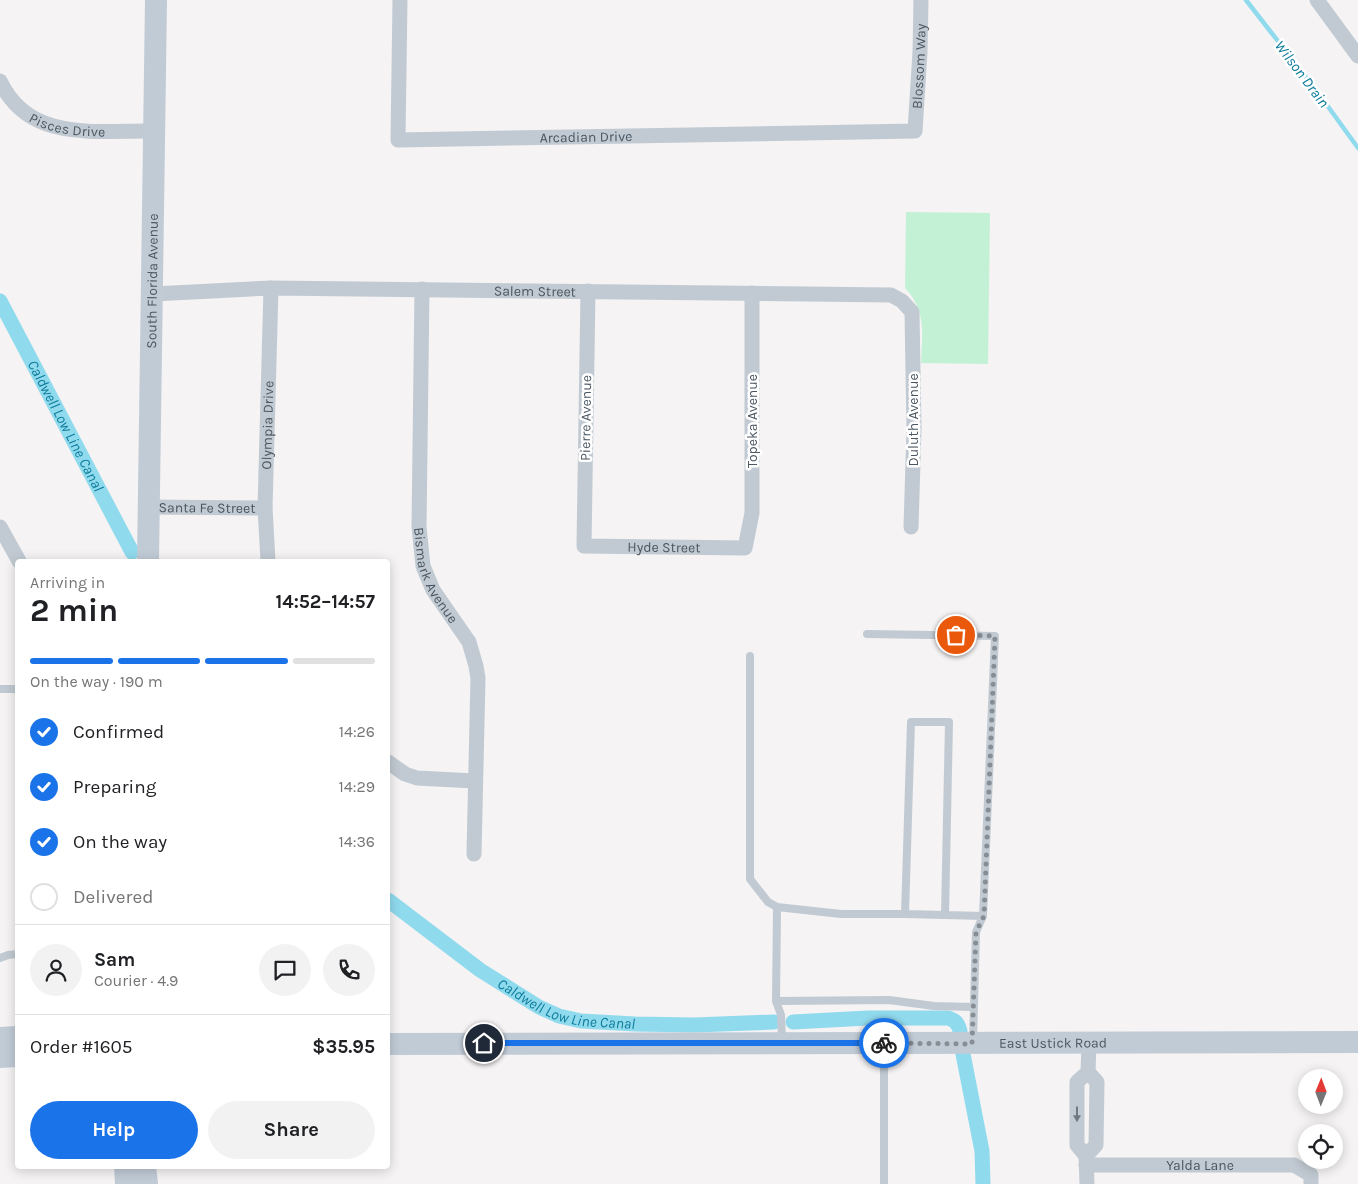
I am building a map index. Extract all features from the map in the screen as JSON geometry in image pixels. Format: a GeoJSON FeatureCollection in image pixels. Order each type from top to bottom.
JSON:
{"type":"FeatureCollection","features":[{"type":"Feature","properties":{"kind":"main road","name":"South Florida Avenue"},"geometry":{"type":"LineString","coordinates":[[148,559],[156,0]]}},
{"type":"Feature","properties":{"kind":"main road"},"geometry":{"type":"LineString","coordinates":[[0,1038],[15,1037]]}},
{"type":"Feature","properties":{"kind":"main road","name":"East Ustick Road"},"geometry":{"type":"LineString","coordinates":[[390,1044],[1358,1042]]}},
{"type":"Feature","properties":{"kind":"main road"},"geometry":{"type":"LineString","coordinates":[[0,1057],[15,1056]]}},
{"type":"Feature","properties":{"kind":"main road"},"geometry":{"type":"LineString","coordinates":[[126,1169],[126,1184]]}},
{"type":"Feature","properties":{"kind":"main road"},"geometry":{"type":"LineString","coordinates":[[145,1169],[147,1184]]}},
{"type":"Feature","properties":{"kind":"street","name":"Arcadian Drive"},"geometry":{"type":"LineString","coordinates":[[400,0],[398,140],[914,131]]}},
{"type":"Feature","properties":{"kind":"street","name":"Blossom Way"},"geometry":{"type":"LineString","coordinates":[[914,131],[920,52],[920,0]]}},
{"type":"Feature","properties":{"kind":"street"},"geometry":{"type":"LineString","coordinates":[[1316,0],[1358,56]]}},
{"type":"Feature","properties":{"kind":"street","name":"Pisces Drive"},"geometry":{"type":"LineString","coordinates":[[0,81],[7,96],[25,114],[45,124],[68,130],[154,131]]}},
{"type":"Feature","properties":{"kind":"street","name":"Salem Street"},"geometry":{"type":"LineString","coordinates":[[153,294],[271,288],[891,295],[902,300],[912,312]]}},
{"type":"Feature","properties":{"kind":"street","name":"Olympia Drive"},"geometry":{"type":"LineString","coordinates":[[268,559],[265,508],[271,288]]}},
{"type":"Feature","properties":{"kind":"street","name":"Bismark Avenue"},"geometry":{"type":"LineString","coordinates":[[422,289],[419,527],[422,566],[433,590],[469,642],[476,666],[478,678],[474,854]]}},
{"type":"Feature","properties":{"kind":"street","name":"Pierre Avenue"},"geometry":{"type":"LineString","coordinates":[[584,546],[588,291]]}},
{"type":"Feature","properties":{"kind":"street","name":"Topeka Avenue"},"geometry":{"type":"LineString","coordinates":[[745,548],[752,513],[752,293]]}},
{"type":"Feature","properties":{"kind":"street","name":"Duluth Avenue"},"geometry":{"type":"LineString","coordinates":[[912,312],[914,429],[912,527]]}},
{"type":"Feature","properties":{"kind":"street","name":"Santa Fe Street"},"geometry":{"type":"LineString","coordinates":[[149,507],[265,508]]}},
{"type":"Feature","properties":{"kind":"street"},"geometry":{"type":"LineString","coordinates":[[0,527],[18,559]]}},
{"type":"Feature","properties":{"kind":"street","name":"Hyde Street"},"geometry":{"type":"LineString","coordinates":[[584,546],[745,548]]}},
{"type":"Feature","properties":{"kind":"street"},"geometry":{"type":"LineString","coordinates":[[390,763],[405,774],[417,778],[475,781]]}},
{"type":"Feature","properties":{"kind":"street"},"geometry":{"type":"LineString","coordinates":[[1087,1184],[1086,1161],[1077,1145],[1077,1082],[1088,1072],[1089,1043]]}},
{"type":"Feature","properties":{"kind":"street","name":"Yalda Lane"},"geometry":{"type":"LineString","coordinates":[[1086,1161],[1294,1165],[1311,1180]]}},
{"type":"Feature","properties":{"kind":"lane"},"geometry":{"type":"LineString","coordinates":[[868,634],[995,636],[984,916],[976,932],[972,1044]]}},
{"type":"Feature","properties":{"kind":"lane"},"geometry":{"type":"LineString","coordinates":[[750,656],[750,879],[768,902],[777,907],[841,914],[984,916]]}},
{"type":"Feature","properties":{"kind":"lane"},"geometry":{"type":"LineString","coordinates":[[0,690],[15,689]]}},
{"type":"Feature","properties":{"kind":"lane"},"geometry":{"type":"LineString","coordinates":[[905,914],[911,722],[948,722],[945,915]]}},
{"type":"Feature","properties":{"kind":"lane"},"geometry":{"type":"LineString","coordinates":[[777,907],[776,1001],[781,1015],[782,1042]]}},
{"type":"Feature","properties":{"kind":"lane"},"geometry":{"type":"LineString","coordinates":[[0,958],[15,954]]}},
{"type":"Feature","properties":{"kind":"lane"},"geometry":{"type":"LineString","coordinates":[[776,1001],[889,1000],[934,1006],[973,1007]]}},
{"type":"Feature","properties":{"kind":"lane"},"geometry":{"type":"LineString","coordinates":[[884,1043],[884,1184]]}},
{"type":"Feature","properties":{"kind":"green space"},"geometry":{"type":"Polygon","coordinates":[[[906,212],[990,213],[988,364],[921,363],[922,323],[917,305],[905,288],[906,212]]]}},
{"type":"Feature","properties":{"kind":"waterway","name":"Wilson Drain"},"geometry":{"type":"LineString","coordinates":[[1246,0],[1358,148]]}},
{"type":"Feature","properties":{"kind":"waterway","name":"Caldwell Low Line Canal"},"geometry":{"type":"LineString","coordinates":[[0,301],[132,552]]}},
{"type":"Feature","properties":{"kind":"waterway","name":"Caldwell Low Line Canal"},"geometry":{"type":"LineString","coordinates":[[390,902],[480,970],[539,1007],[559,1016],[581,1021],[635,1024],[694,1025],[774,1022]]}},
{"type":"Feature","properties":{"kind":"waterway","name":"Caldwell Low Line Canal"},"geometry":{"type":"LineString","coordinates":[[793,1022],[868,1018],[948,1018],[956,1022],[960,1031]]}},
{"type":"Feature","properties":{"kind":"waterway","name":"Caldwell Low Line Canal"},"geometry":{"type":"LineString","coordinates":[[963,1054],[982,1151],[983,1184]]}},
{"type":"Feature","properties":{"kind":"way so far"},"geometry":{"type":"LineString","coordinates":[[884,1043],[972,1044],[976,932],[984,916],[995,636],[956,635]]}},
{"type":"Feature","properties":{"kind":"route"},"geometry":{"type":"LineString","coordinates":[[484,1043],[884,1043]]}}]}
